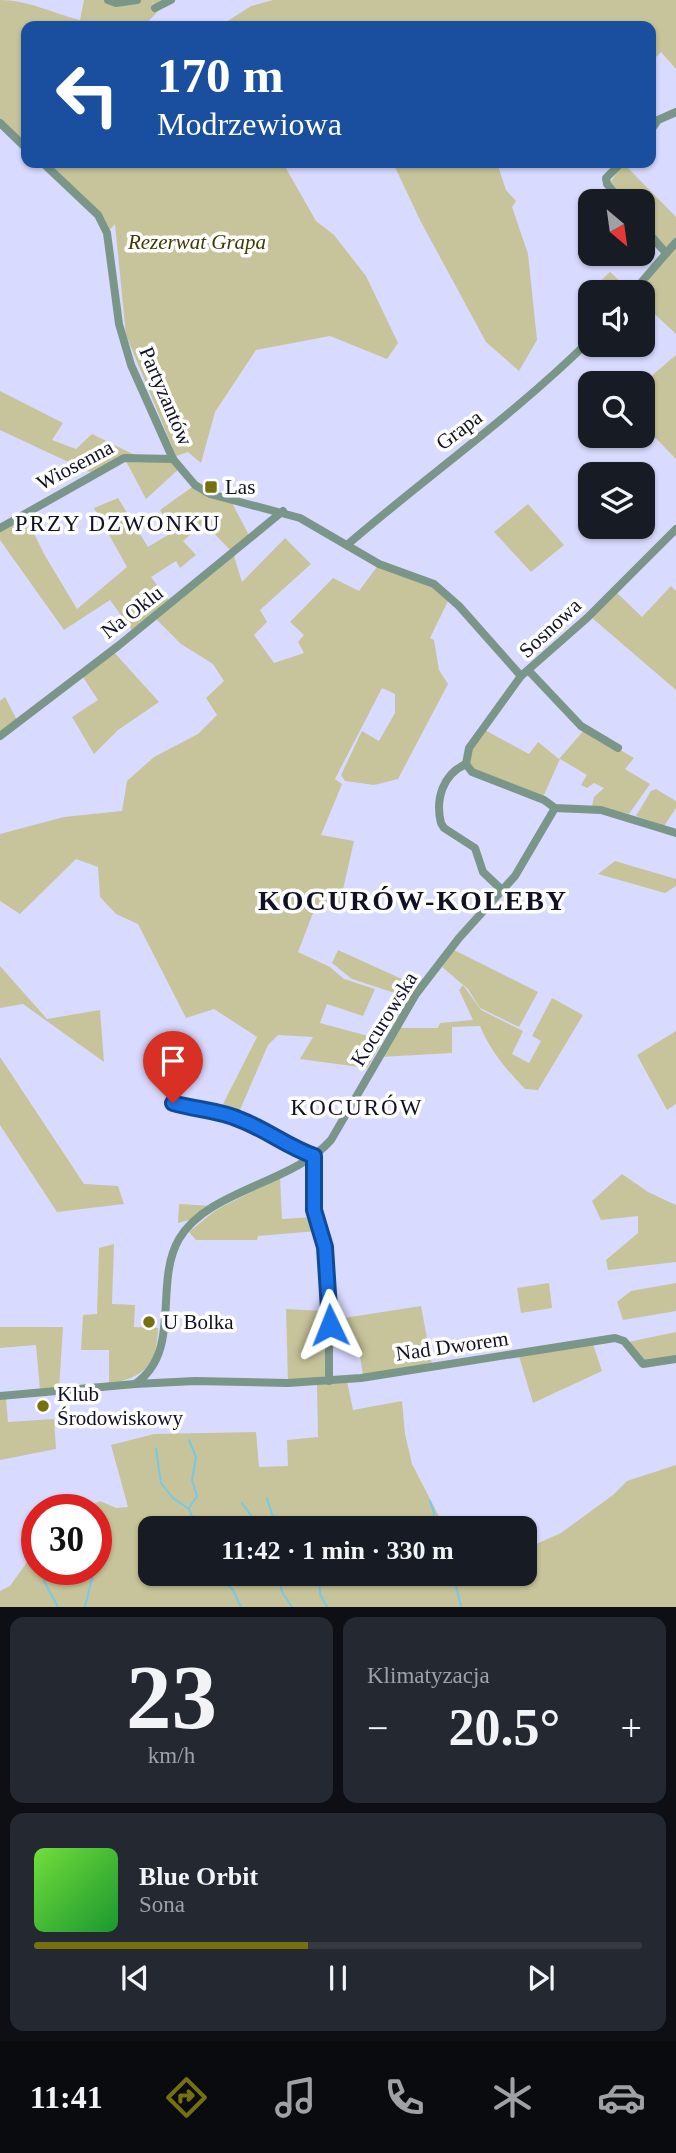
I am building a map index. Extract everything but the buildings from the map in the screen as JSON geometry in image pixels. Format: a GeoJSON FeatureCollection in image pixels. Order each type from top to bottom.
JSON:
{"type":"FeatureCollection","features":[{"type":"Feature","properties":{"kind":"street"},"geometry":{"type":"LineString","coordinates":[[108,0],[116,3],[137,0]]}},
{"type":"Feature","properties":{"kind":"street"},"geometry":{"type":"LineString","coordinates":[[155,8],[171,0]]}},
{"type":"Feature","properties":{"kind":"street"},"geometry":{"type":"LineString","coordinates":[[656,123],[676,112]]}},
{"type":"Feature","properties":{"kind":"street"},"geometry":{"type":"LineString","coordinates":[[0,123],[21,143]]}},
{"type":"Feature","properties":{"kind":"street","name":"Partyzantów"},"geometry":{"type":"LineString","coordinates":[[48,168],[98,215],[107,233],[118,324],[131,365],[173,458],[200,490],[283,511],[379,564],[440,589],[581,726],[618,748]]}},
{"type":"Feature","properties":{"kind":"street"},"geometry":{"type":"LineString","coordinates":[[611,189],[606,178],[616,168]]}},
{"type":"Feature","properties":{"kind":"street"},"geometry":{"type":"LineString","coordinates":[[655,241],[666,253]]}},
{"type":"Feature","properties":{"kind":"street"},"geometry":{"type":"LineString","coordinates":[[643,280],[676,242]]}},
{"type":"Feature","properties":{"kind":"street","name":"Grapa"},"geometry":{"type":"LineString","coordinates":[[346,545],[449,459],[516,410],[578,351]]}},
{"type":"Feature","properties":{"kind":"street","name":"Wiosenna"},"geometry":{"type":"LineString","coordinates":[[0,528],[124,458],[173,458]]}},
{"type":"Feature","properties":{"kind":"street","name":"Na Oklu"},"geometry":{"type":"LineString","coordinates":[[0,736],[219,566],[283,511]]}},
{"type":"Feature","properties":{"kind":"street","name":"Sosnowa"},"geometry":{"type":"LineString","coordinates":[[466,764],[469,748],[525,674],[676,529]]}},
{"type":"Feature","properties":{"kind":"street"},"geometry":{"type":"LineString","coordinates":[[503,891],[483,872],[475,848],[444,828],[441,823],[442,786],[452,772],[466,764],[472,772],[544,800],[555,808],[601,810],[676,833]]}},
{"type":"Feature","properties":{"kind":"street","name":"Kocurowska"},"geometry":{"type":"LineString","coordinates":[[135,1384],[148,1374],[161,1348],[169,1262],[186,1229],[220,1204],[314,1156],[338,1130],[416,994],[458,938],[515,876],[555,808]]}},
{"type":"Feature","properties":{"kind":"street"},"geometry":{"type":"LineString","coordinates":[[173,1103],[193,1110],[220,1111],[259,1128],[289,1148],[314,1156],[314,1210],[325,1247],[329,1301],[329,1381]]}},
{"type":"Feature","properties":{"kind":"street","name":"Nad Dworem"},"geometry":{"type":"LineString","coordinates":[[135,1384],[329,1381],[615,1338],[624,1341],[643,1364],[676,1359]]}},
{"type":"Feature","properties":{"kind":"street"},"geometry":{"type":"LineString","coordinates":[[0,1396],[135,1384]]}},
{"type":"Feature","properties":{"kind":"green space"},"geometry":{"type":"Polygon","coordinates":[[[0,0],[30,4],[80,20],[84,0],[171,0],[159,6],[152,3],[155,8],[160,9],[149,21],[21,21],[21,143],[0,123],[0,0]]]}},
{"type":"Feature","properties":{"kind":"green space"},"geometry":{"type":"Polygon","coordinates":[[[273,0],[676,0],[676,69],[661,52],[656,57],[656,21],[228,21],[251,6],[273,0]]]}},
{"type":"Feature","properties":{"kind":"green space","name":"Rezerwat Grapa"},"geometry":{"type":"Polygon","coordinates":[[[48,168],[286,168],[316,221],[334,235],[366,276],[398,343],[387,359],[330,336],[256,350],[215,412],[201,463],[188,452],[176,456],[126,335],[115,224],[107,233],[98,214],[48,168]]]}},
{"type":"Feature","properties":{"kind":"green space"},"geometry":{"type":"Polygon","coordinates":[[[395,168],[499,168],[506,190],[516,201],[512,207],[528,254],[537,340],[519,371],[486,342],[421,222],[395,168]]]}},
{"type":"Feature","properties":{"kind":"green space"},"geometry":{"type":"Polygon","coordinates":[[[620,168],[628,168],[649,189],[615,189],[610,183],[620,168]]]}},
{"type":"Feature","properties":{"kind":"green space"},"geometry":{"type":"Polygon","coordinates":[[[655,196],[676,217],[676,240],[666,250],[655,237],[655,196]]]}},
{"type":"Feature","properties":{"kind":"green space"},"geometry":{"type":"Polygon","coordinates":[[[676,245],[676,334],[655,314],[655,280],[644,280],[676,245]]]}},
{"type":"Feature","properties":{"kind":"green space"},"geometry":{"type":"Polygon","coordinates":[[[610,272],[619,280],[601,280],[610,272]]]}},
{"type":"Feature","properties":{"kind":"green space"},"geometry":{"type":"Polygon","coordinates":[[[676,355],[676,459],[655,437],[655,373],[676,355]]]}},
{"type":"Feature","properties":{"kind":"green space"},"geometry":{"type":"Polygon","coordinates":[[[0,391],[63,423],[52,440],[76,449],[92,434],[137,456],[173,459],[180,468],[146,499],[126,461],[94,474],[0,430],[0,391]]]}},
{"type":"Feature","properties":{"kind":"green space"},"geometry":{"type":"Polygon","coordinates":[[[195,485],[230,499],[251,539],[233,553],[242,582],[285,538],[311,564],[260,610],[267,622],[254,635],[274,663],[304,653],[298,642],[304,635],[290,622],[333,578],[359,591],[379,564],[428,584],[448,601],[430,638],[434,640],[439,670],[448,684],[398,779],[374,785],[345,781],[341,775],[362,731],[379,741],[395,713],[395,694],[382,688],[335,779],[342,784],[321,835],[354,841],[340,903],[323,903],[320,912],[313,913],[298,952],[330,967],[344,979],[375,989],[363,1016],[327,1004],[320,1023],[383,1040],[367,1068],[300,1059],[313,1037],[278,1035],[268,1045],[237,1117],[220,1110],[257,1037],[214,1009],[186,1018],[138,924],[116,914],[100,897],[98,867],[76,859],[20,914],[0,901],[0,834],[64,817],[122,811],[127,781],[154,757],[198,734],[217,715],[206,698],[224,681],[213,664],[181,644],[154,617],[134,633],[110,600],[64,630],[0,540],[0,528],[26,517],[44,554],[77,609],[127,567],[94,508],[118,498],[148,547],[173,532],[160,510],[195,485]],[[204,523],[183,541],[196,555],[180,568],[176,561],[151,577],[171,603],[233,553],[204,523]]]}},
{"type":"Feature","properties":{"kind":"green space"},"geometry":{"type":"Polygon","coordinates":[[[528,504],[564,545],[531,572],[494,532],[528,504]]]}},
{"type":"Feature","properties":{"kind":"green space"},"geometry":{"type":"Polygon","coordinates":[[[671,586],[676,591],[676,690],[591,617],[616,592],[642,617],[671,586]]]}},
{"type":"Feature","properties":{"kind":"green space"},"geometry":{"type":"Polygon","coordinates":[[[112,650],[159,702],[118,730],[94,754],[72,717],[98,700],[81,674],[112,650]]]}},
{"type":"Feature","properties":{"kind":"green space"},"geometry":{"type":"Polygon","coordinates":[[[5,697],[18,722],[0,736],[0,701],[5,697]]]}},
{"type":"Feature","properties":{"kind":"green space"},"geometry":{"type":"Polygon","coordinates":[[[585,729],[634,758],[625,769],[650,784],[629,814],[592,806],[594,797],[604,788],[594,783],[587,788],[581,785],[587,775],[560,759],[543,797],[476,772],[469,763],[470,752],[485,730],[529,754],[538,742],[559,759],[585,729]]]}},
{"type":"Feature","properties":{"kind":"green space"},"geometry":{"type":"Polygon","coordinates":[[[656,789],[676,801],[676,808],[664,826],[636,816],[651,791],[656,789]]]}},
{"type":"Feature","properties":{"kind":"green space"},"geometry":{"type":"Polygon","coordinates":[[[615,861],[676,879],[676,886],[665,893],[598,874],[615,861]]]}},
{"type":"Feature","properties":{"kind":"green space"},"geometry":{"type":"Polygon","coordinates":[[[338,950],[415,985],[410,994],[404,996],[352,979],[332,963],[338,950]]]}},
{"type":"Feature","properties":{"kind":"green space"},"geometry":{"type":"Polygon","coordinates":[[[454,950],[538,992],[519,1027],[480,1008],[468,989],[442,967],[454,950]]]}},
{"type":"Feature","properties":{"kind":"green space"},"geometry":{"type":"Polygon","coordinates":[[[0,966],[47,1019],[100,1010],[104,1062],[23,1004],[0,1008],[0,966]]]}},
{"type":"Feature","properties":{"kind":"green space"},"geometry":{"type":"Polygon","coordinates":[[[463,985],[481,1010],[523,1031],[512,1054],[529,1063],[541,1041],[532,1036],[552,998],[583,1015],[538,1090],[525,1089],[518,1082],[494,1052],[480,1026],[452,1027],[452,1053],[380,1057],[396,1028],[438,1028],[440,1023],[473,1020],[459,990],[463,985]]]}},
{"type":"Feature","properties":{"kind":"green space"},"geometry":{"type":"Polygon","coordinates":[[[676,1031],[676,1104],[667,1110],[637,1055],[676,1031]]]}},
{"type":"Feature","properties":{"kind":"green space"},"geometry":{"type":"Polygon","coordinates":[[[0,1057],[84,1184],[118,1186],[124,1204],[57,1212],[0,1125],[0,1057]]]}},
{"type":"Feature","properties":{"kind":"green space"},"geometry":{"type":"Polygon","coordinates":[[[622,1174],[648,1192],[676,1205],[676,1262],[608,1270],[606,1260],[638,1233],[638,1216],[601,1220],[592,1201],[622,1174]]]}},
{"type":"Feature","properties":{"kind":"green space"},"geometry":{"type":"Polygon","coordinates":[[[280,1177],[282,1219],[314,1217],[318,1231],[258,1236],[257,1240],[196,1240],[189,1232],[216,1210],[280,1177]]]}},
{"type":"Feature","properties":{"kind":"green space"},"geometry":{"type":"Polygon","coordinates":[[[179,1204],[213,1206],[192,1219],[178,1223],[179,1204]]]}},
{"type":"Feature","properties":{"kind":"green space"},"geometry":{"type":"Polygon","coordinates":[[[114,1244],[112,1304],[135,1305],[134,1327],[158,1328],[155,1352],[146,1368],[131,1378],[109,1384],[109,1350],[81,1350],[83,1315],[97,1314],[99,1248],[114,1244]]]}},
{"type":"Feature","properties":{"kind":"green space"},"geometry":{"type":"Polygon","coordinates":[[[549,1283],[552,1308],[521,1313],[517,1288],[549,1283]]]}},
{"type":"Feature","properties":{"kind":"green space"},"geometry":{"type":"Polygon","coordinates":[[[676,1283],[676,1311],[623,1320],[617,1302],[631,1291],[676,1283]]]}},
{"type":"Feature","properties":{"kind":"green space"},"geometry":{"type":"Polygon","coordinates":[[[421,1306],[432,1365],[363,1375],[358,1343],[331,1347],[331,1320],[421,1306]]]}},
{"type":"Feature","properties":{"kind":"green space"},"geometry":{"type":"Polygon","coordinates":[[[286,1309],[325,1311],[326,1376],[288,1382],[286,1309]]]}},
{"type":"Feature","properties":{"kind":"green space"},"geometry":{"type":"Polygon","coordinates":[[[0,1327],[63,1327],[59,1389],[40,1390],[36,1345],[0,1348],[0,1327]]]}},
{"type":"Feature","properties":{"kind":"green space"},"geometry":{"type":"Polygon","coordinates":[[[676,1332],[676,1358],[647,1364],[628,1342],[676,1332]]]}},
{"type":"Feature","properties":{"kind":"green space"},"geometry":{"type":"Polygon","coordinates":[[[593,1344],[602,1371],[533,1403],[519,1356],[593,1344]]]}},
{"type":"Feature","properties":{"kind":"green space"},"geometry":{"type":"Polygon","coordinates":[[[347,1381],[353,1410],[402,1401],[405,1434],[412,1464],[439,1516],[138,1516],[138,1586],[537,1586],[537,1544],[561,1533],[613,1495],[627,1481],[676,1465],[676,1607],[0,1607],[0,1591],[10,1586],[21,1571],[21,1585],[112,1585],[112,1506],[128,1507],[111,1445],[154,1434],[256,1432],[259,1467],[288,1466],[287,1440],[318,1437],[317,1384],[347,1381]]]}},
{"type":"Feature","properties":{"kind":"green space"},"geometry":{"type":"Polygon","coordinates":[[[6,1399],[8,1422],[54,1419],[56,1449],[0,1460],[0,1400],[6,1399]]]}},
{"type":"Feature","properties":{"kind":"waterway"},"geometry":{"type":"LineString","coordinates":[[189,1440],[196,1457],[192,1480],[197,1496],[189,1508]]}},
{"type":"Feature","properties":{"kind":"waterway"},"geometry":{"type":"LineString","coordinates":[[156,1449],[161,1483],[173,1498],[189,1509],[192,1516]]}},
{"type":"Feature","properties":{"kind":"waterway"},"geometry":{"type":"LineString","coordinates":[[267,1498],[272,1516]]}},
{"type":"Feature","properties":{"kind":"waterway"},"geometry":{"type":"LineString","coordinates":[[430,1501],[434,1516]]}},
{"type":"Feature","properties":{"kind":"waterway"},"geometry":{"type":"LineString","coordinates":[[242,1503],[251,1516]]}},
{"type":"Feature","properties":{"kind":"waterway"},"geometry":{"type":"LineString","coordinates":[[46,1585],[58,1607]]}},
{"type":"Feature","properties":{"kind":"waterway"},"geometry":{"type":"LineString","coordinates":[[85,1607],[90,1585]]}},
{"type":"Feature","properties":{"kind":"waterway"},"geometry":{"type":"LineString","coordinates":[[229,1586],[241,1607]]}},
{"type":"Feature","properties":{"kind":"waterway"},"geometry":{"type":"LineString","coordinates":[[281,1586],[292,1607]]}},
{"type":"Feature","properties":{"kind":"waterway"},"geometry":{"type":"LineString","coordinates":[[320,1586],[320,1594],[327,1607]]}},
{"type":"Feature","properties":{"kind":"waterway"},"geometry":{"type":"LineString","coordinates":[[456,1586],[461,1607]]}},
{"type":"Feature","properties":{"kind":"place","name":"Las"},"geometry":{"type":"Point","coordinates":[211,487]}},
{"type":"Feature","properties":{"kind":"place","name":"U Bolka"},"geometry":{"type":"Point","coordinates":[149,1322]}},
{"type":"Feature","properties":{"kind":"place","name":"Klub Środowiskowy"},"geometry":{"type":"Point","coordinates":[43,1406]}},
{"type":"Feature","properties":{"kind":"district","name":"PRZY DZWONKU"},"geometry":{"type":"Point","coordinates":[118,523]}},
{"type":"Feature","properties":{"kind":"district","name":"KOCURÓW-KOLEBY"},"geometry":{"type":"Point","coordinates":[413,900]}},
{"type":"Feature","properties":{"kind":"district","name":"KOCURÓW"},"geometry":{"type":"Point","coordinates":[357,1107]}},
{"type":"Feature","properties":{"kind":"route"},"geometry":{"type":"LineString","coordinates":[[173,1103],[193,1110],[220,1111],[259,1128],[289,1148],[314,1156],[314,1210],[325,1247],[330,1325]]}}]}
